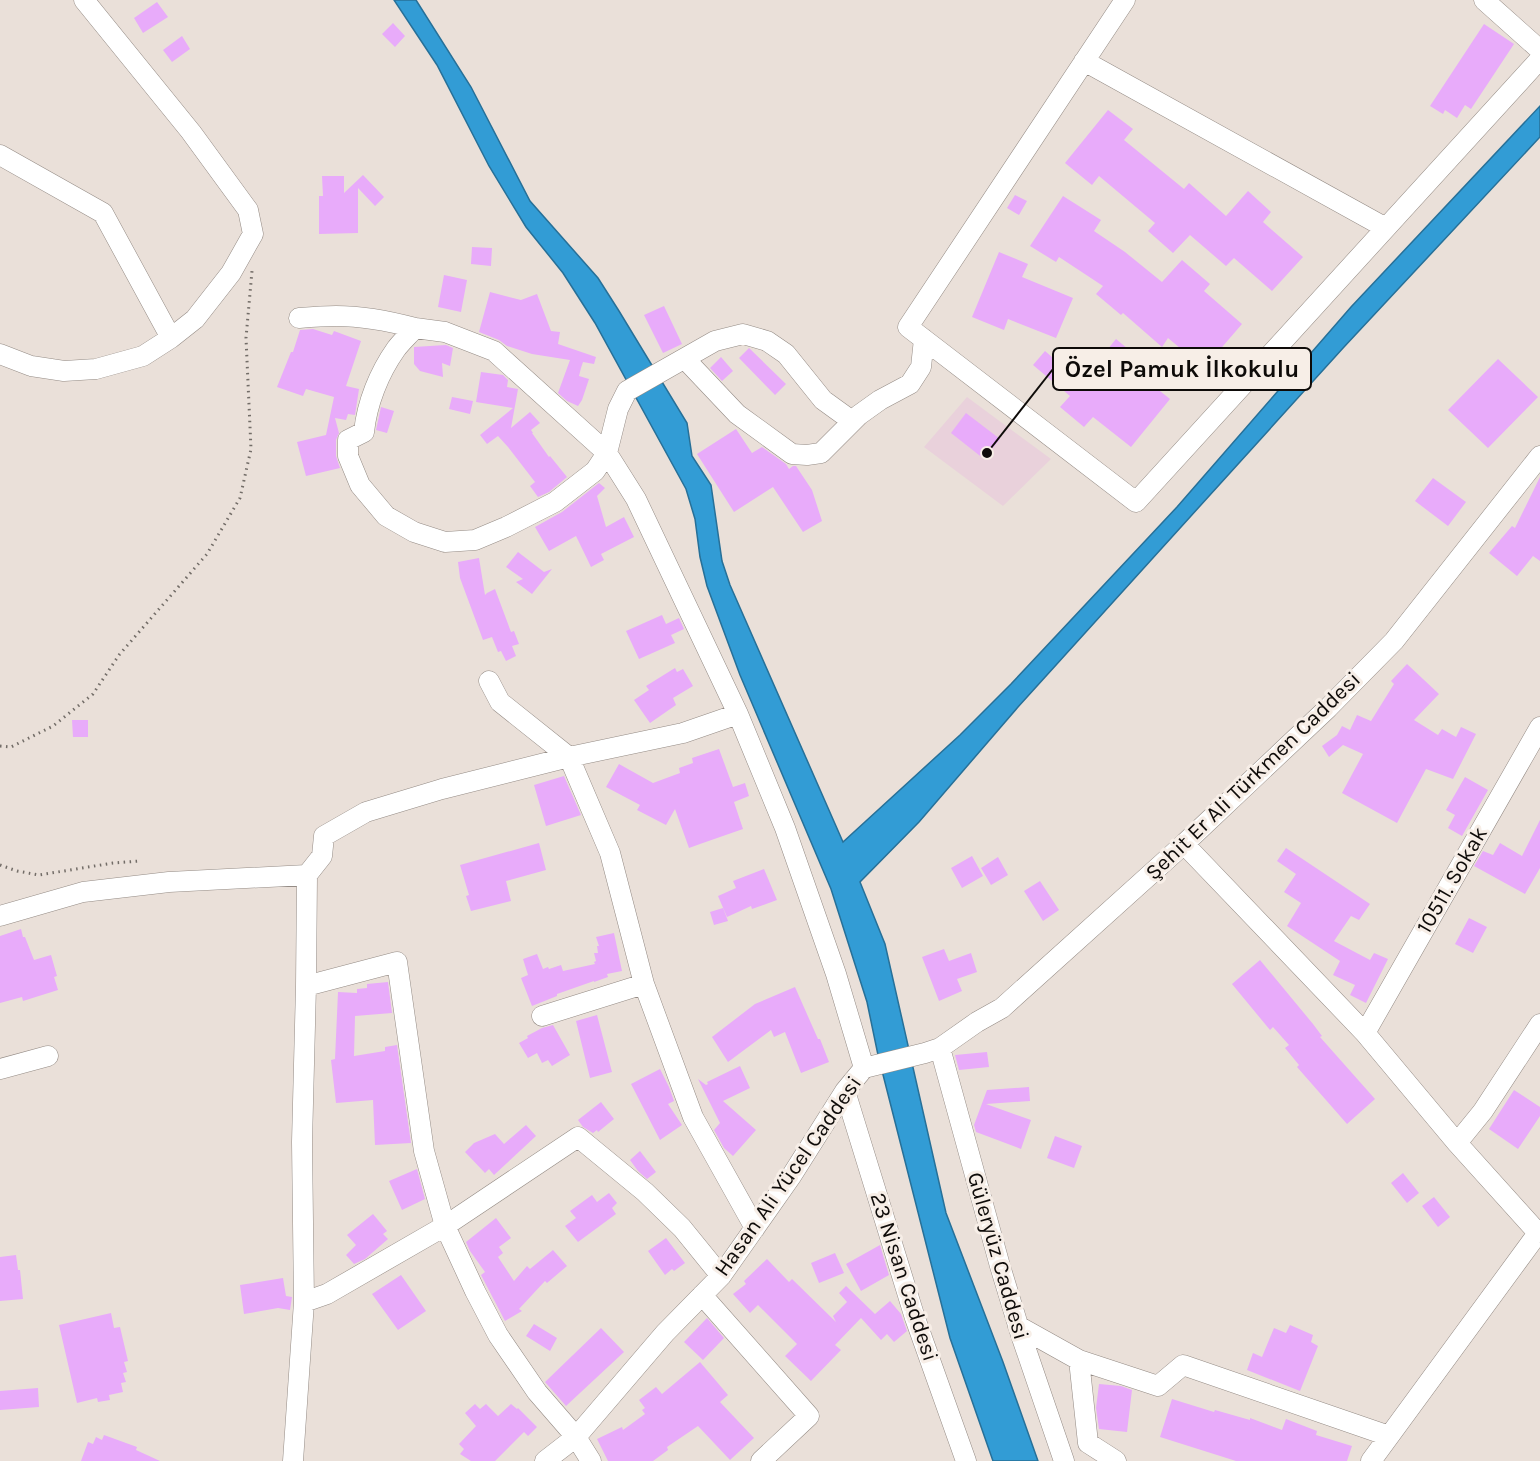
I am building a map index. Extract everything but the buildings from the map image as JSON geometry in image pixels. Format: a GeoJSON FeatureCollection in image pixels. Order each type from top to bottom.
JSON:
{"type":"FeatureCollection","features":[{"type":"Feature","properties":{"kind":"street"},"geometry":{"type":"LineString","coordinates":[[0,354],[31,366],[64,371],[96,369],[143,356],[195,319],[231,273],[253,234],[248,210],[191,132],[84,0]]}},
{"type":"Feature","properties":{"kind":"street"},"geometry":{"type":"LineString","coordinates":[[1125,0],[908,327],[1136,502],[1540,59]]}},
{"type":"Feature","properties":{"kind":"street"},"geometry":{"type":"LineString","coordinates":[[1484,0],[1540,50]]}},
{"type":"Feature","properties":{"kind":"street"},"geometry":{"type":"LineString","coordinates":[[1084,61],[1386,228]]}},
{"type":"Feature","properties":{"kind":"street"},"geometry":{"type":"LineString","coordinates":[[0,155],[103,213],[171,338]]}},
{"type":"Feature","properties":{"kind":"street"},"geometry":{"type":"LineString","coordinates":[[299,318],[335,316],[386,321],[445,332],[494,351],[607,453],[641,508],[738,714],[789,839],[836,974],[864,1068]]}},
{"type":"Feature","properties":{"kind":"street"},"geometry":{"type":"LineString","coordinates":[[415,328],[396,349],[378,379],[363,432],[348,440],[348,456],[360,485],[386,516],[414,532],[445,542],[475,540],[555,502],[596,471],[607,453],[618,409],[627,391],[715,341],[743,334],[767,341],[786,354],[823,400],[852,421]]}},
{"type":"Feature","properties":{"kind":"street"},"geometry":{"type":"LineString","coordinates":[[685,359],[737,414],[792,454],[807,455],[820,453],[859,415],[880,400],[910,384],[921,367],[924,339]]}},
{"type":"Feature","properties":{"kind":"street","name":"Şehit Er Ali Türkmen Caddesi"},"geometry":{"type":"LineString","coordinates":[[933,1051],[1002,1008],[1184,844],[1328,708],[1394,641],[1540,456]]}},
{"type":"Feature","properties":{"kind":"street"},"geometry":{"type":"LineString","coordinates":[[489,681],[500,702],[569,757],[610,853],[644,984],[693,1117],[755,1228]]}},
{"type":"Feature","properties":{"kind":"street"},"geometry":{"type":"LineString","coordinates":[[293,1461],[304,1302],[302,1142],[307,875],[322,856],[324,836],[366,812],[442,789],[569,757],[683,733],[738,714]]}},
{"type":"Feature","properties":{"kind":"street","name":"10511. Sokak"},"geometry":{"type":"LineString","coordinates":[[1365,1033],[1540,727]]}},
{"type":"Feature","properties":{"kind":"street"},"geometry":{"type":"LineString","coordinates":[[1184,844],[1365,1033],[1457,1143],[1539,1233],[1371,1461]]}},
{"type":"Feature","properties":{"kind":"street"},"geometry":{"type":"LineString","coordinates":[[0,916],[83,892],[170,882],[307,875]]}},
{"type":"Feature","properties":{"kind":"street"},"geometry":{"type":"LineString","coordinates":[[306,986],[397,962],[424,1151],[446,1226],[475,1291],[498,1335],[537,1392],[576,1437],[591,1461]]}},
{"type":"Feature","properties":{"kind":"street"},"geometry":{"type":"LineString","coordinates":[[542,1017],[644,984]]}},
{"type":"Feature","properties":{"kind":"street"},"geometry":{"type":"LineString","coordinates":[[1457,1143],[1483,1111],[1540,1024]]}},
{"type":"Feature","properties":{"kind":"street","name":"Hasan Ali Yücel Caddesi"},"geometry":{"type":"LineString","coordinates":[[545,1461],[576,1437],[665,1333],[721,1276],[792,1175],[845,1091],[864,1068],[933,1051]]}},
{"type":"Feature","properties":{"kind":"street","name":"Güleryüz Caddesi"},"geometry":{"type":"LineString","coordinates":[[933,1051],[1018,1326],[1064,1461]]}},
{"type":"Feature","properties":{"kind":"street"},"geometry":{"type":"LineString","coordinates":[[0,1069],[48,1056]]}},
{"type":"Feature","properties":{"kind":"street","name":"23 Nisan Caddesi"},"geometry":{"type":"LineString","coordinates":[[845,1091],[915,1318],[966,1461]]}},
{"type":"Feature","properties":{"kind":"street"},"geometry":{"type":"LineString","coordinates":[[304,1302],[327,1294],[446,1226],[578,1137],[645,1192],[682,1228],[721,1276]]}},
{"type":"Feature","properties":{"kind":"street"},"geometry":{"type":"LineString","coordinates":[[702,1295],[809,1416],[761,1461]]}},
{"type":"Feature","properties":{"kind":"street"},"geometry":{"type":"LineString","coordinates":[[1018,1326],[1078,1360],[1158,1386],[1183,1365],[1389,1436]]}},
{"type":"Feature","properties":{"kind":"street"},"geometry":{"type":"LineString","coordinates":[[1078,1360],[1088,1443],[1116,1461]]}},
{"type":"Feature","properties":{"kind":"path"},"geometry":{"type":"LineString","coordinates":[[0,746],[11,747],[53,726],[93,694],[119,655],[207,555],[240,498],[251,449],[246,338],[252,263]]}},
{"type":"Feature","properties":{"kind":"path"},"geometry":{"type":"LineString","coordinates":[[0,865],[39,875],[140,861]]}},
{"type":"Feature","properties":{"kind":"shaded area"},"geometry":{"type":"Polygon","coordinates":[[[967,397],[1051,459],[1003,506],[924,447],[967,397]]]}},
{"type":"Feature","properties":{"kind":"water"},"geometry":{"type":"Polygon","coordinates":[[[394,0],[416,0],[471,87],[530,201],[598,278],[687,423],[692,456],[711,485],[722,561],[730,585],[843,842],[960,735],[1011,684],[1177,507],[1351,307],[1540,106],[1540,137],[1344,347],[1018,707],[919,822],[860,882],[885,944],[946,1213],[1038,1461],[993,1461],[950,1338],[878,1055],[867,1002],[831,889],[740,675],[707,586],[695,519],[686,489],[595,323],[563,273],[526,227],[489,166],[437,65],[394,0]]]}},
{"type":"Feature","properties":{"kind":"place","name":"Özel Pamuk İlkokulu"},"geometry":{"type":"Point","coordinates":[987,453]}}]}
